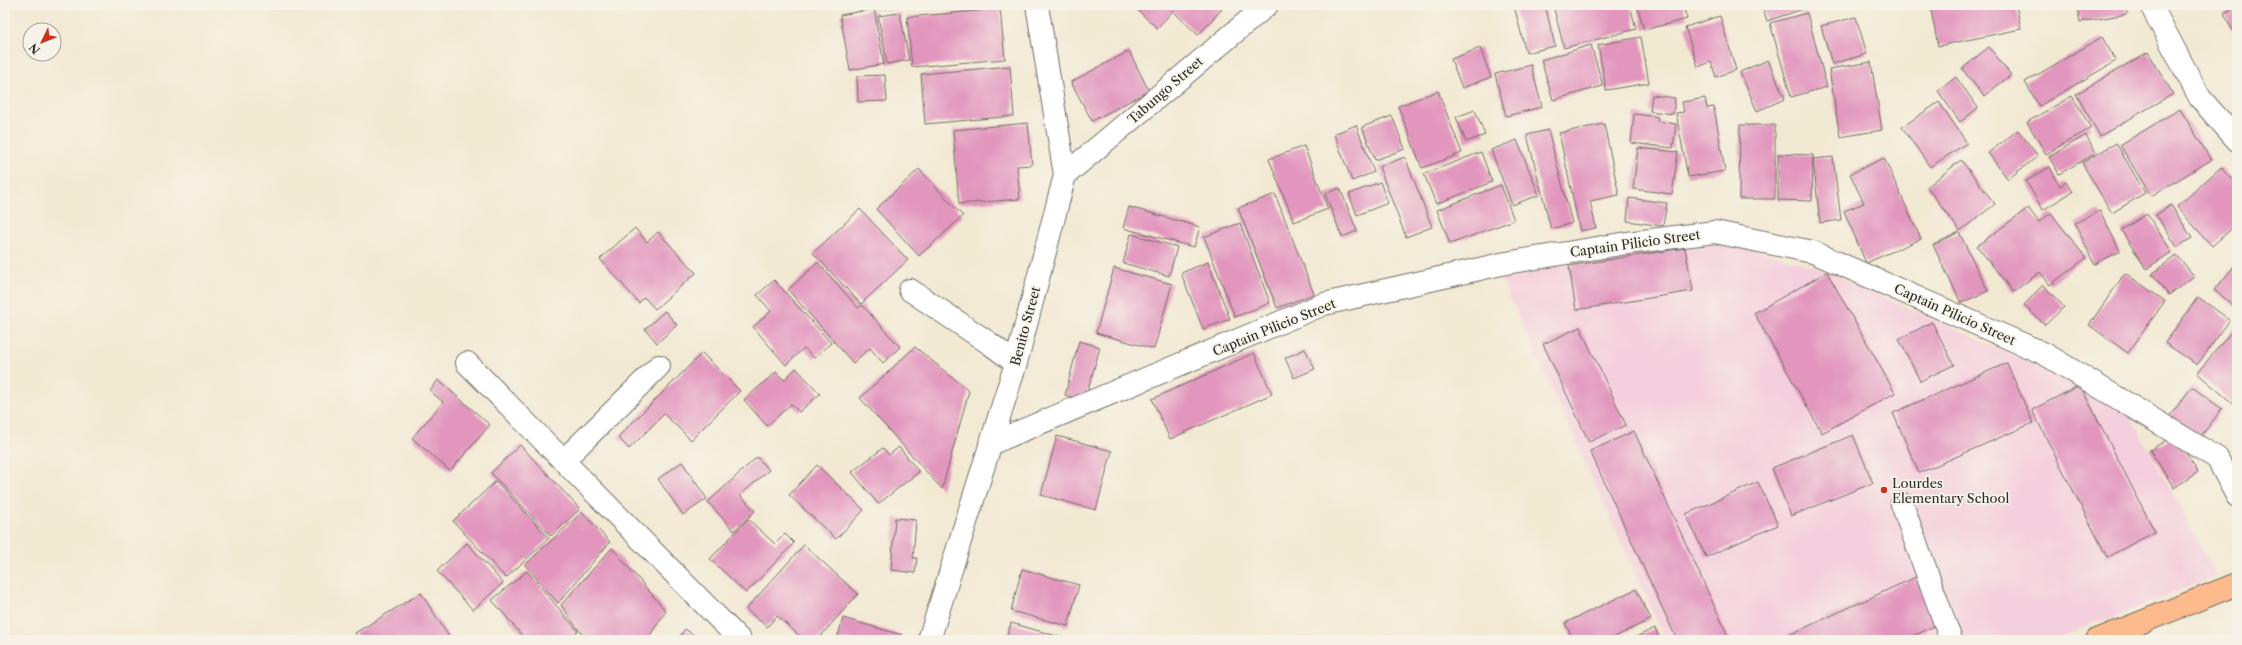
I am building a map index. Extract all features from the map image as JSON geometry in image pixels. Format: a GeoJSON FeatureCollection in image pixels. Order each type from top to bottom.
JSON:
{"type":"FeatureCollection","features":[{"type":"Feature","properties":{"kind":"main road"},"geometry":{"type":"LineString","coordinates":[[2097,640],[2237,584]]}},
{"type":"Feature","properties":{"kind":"street","name":"Benito Street"},"geometry":{"type":"LineString","coordinates":[[929,640],[1016,363],[1065,175],[1037,5]]}},
{"type":"Feature","properties":{"kind":"street","name":"Tabungo Street"},"geometry":{"type":"LineString","coordinates":[[1065,175],[1266,5]]}},
{"type":"Feature","properties":{"kind":"street"},"geometry":{"type":"LineString","coordinates":[[2153,5],[2154,11],[2200,98],[2237,140]]}},
{"type":"Feature","properties":{"kind":"street","name":"Captain Pilicio Street"},"geometry":{"type":"LineString","coordinates":[[990,444],[1324,304],[1506,262],[1627,242],[1715,232],[1813,252],[2045,354],[2216,458],[2237,496]]}},
{"type":"Feature","properties":{"kind":"street"},"geometry":{"type":"LineString","coordinates":[[910,290],[989,342],[1016,363]]}},
{"type":"Feature","properties":{"kind":"street"},"geometry":{"type":"LineString","coordinates":[[467,363],[740,640]]}},
{"type":"Feature","properties":{"kind":"street"},"geometry":{"type":"LineString","coordinates":[[564,460],[659,366]]}},
{"type":"Feature","properties":{"kind":"street"},"geometry":{"type":"LineString","coordinates":[[1902,504],[1951,640]]}},
{"type":"Feature","properties":{"kind":"shaded area","name":"Lourdes Elementary School"},"geometry":{"type":"Polygon","coordinates":[[[1722,240],[1816,267],[2124,404],[2216,576],[2052,640],[1666,640],[1500,276],[1722,240]]]}},
{"type":"Feature","properties":{"kind":"building"},"geometry":{"type":"Polygon","coordinates":[[[878,5],[903,5],[903,6],[878,9],[878,5]]]}},
{"type":"Feature","properties":{"kind":"building"},"geometry":{"type":"Polygon","coordinates":[[[1136,5],[1221,5],[1224,7],[1198,35],[1173,11],[1157,28],[1134,7],[1136,5]]]}},
{"type":"Feature","properties":{"kind":"building"},"geometry":{"type":"Polygon","coordinates":[[[1514,5],[1545,5],[1555,46],[1526,53],[1514,5]]]}},
{"type":"Feature","properties":{"kind":"building"},"geometry":{"type":"Polygon","coordinates":[[[1553,5],[1630,5],[1636,29],[1564,48],[1553,5]]]}},
{"type":"Feature","properties":{"kind":"building"},"geometry":{"type":"Polygon","coordinates":[[[1637,5],[1683,5],[1687,19],[1644,30],[1637,5]]]}},
{"type":"Feature","properties":{"kind":"building"},"geometry":{"type":"Polygon","coordinates":[[[1762,5],[1808,5],[1809,7],[1767,21],[1762,5]]]}},
{"type":"Feature","properties":{"kind":"building"},"geometry":{"type":"Polygon","coordinates":[[[1930,5],[2016,5],[2021,29],[1938,46],[1930,5]]]}},
{"type":"Feature","properties":{"kind":"building"},"geometry":{"type":"Polygon","coordinates":[[[2077,5],[2126,5],[2127,14],[2080,22],[2077,5]]]}},
{"type":"Feature","properties":{"kind":"building"},"geometry":{"type":"Polygon","coordinates":[[[2237,7],[2237,39],[2224,13],[2237,7]]]}},
{"type":"Feature","properties":{"kind":"building"},"geometry":{"type":"Polygon","coordinates":[[[874,9],[884,64],[850,70],[840,15],[874,9]]]}},
{"type":"Feature","properties":{"kind":"building"},"geometry":{"type":"Polygon","coordinates":[[[1000,9],[1005,59],[912,67],[907,17],[1000,9]]]}},
{"type":"Feature","properties":{"kind":"building"},"geometry":{"type":"Polygon","coordinates":[[[900,13],[909,60],[887,64],[878,16],[900,13]]]}},
{"type":"Feature","properties":{"kind":"building"},"geometry":{"type":"Polygon","coordinates":[[[1807,13],[1827,87],[1791,97],[1770,23],[1807,13]]]}},
{"type":"Feature","properties":{"kind":"building"},"geometry":{"type":"Polygon","coordinates":[[[1720,16],[1736,70],[1716,77],[1711,62],[1698,67],[1685,27],[1720,16]]]}},
{"type":"Feature","properties":{"kind":"building"},"geometry":{"type":"Polygon","coordinates":[[[1856,17],[1867,54],[1832,64],[1821,26],[1856,17]]]}},
{"type":"Feature","properties":{"kind":"building"},"geometry":{"type":"Polygon","coordinates":[[[1641,37],[1649,83],[1606,90],[1598,45],[1641,37]]]}},
{"type":"Feature","properties":{"kind":"building"},"geometry":{"type":"Polygon","coordinates":[[[2102,37],[2116,61],[2039,106],[2025,82],[2102,37]]]}},
{"type":"Feature","properties":{"kind":"building"},"geometry":{"type":"Polygon","coordinates":[[[1591,45],[1603,86],[1553,100],[1541,60],[1591,45]]]}},
{"type":"Feature","properties":{"kind":"building"},"geometry":{"type":"Polygon","coordinates":[[[1989,47],[2011,75],[1984,96],[1962,69],[1989,47]]]}},
{"type":"Feature","properties":{"kind":"building"},"geometry":{"type":"Polygon","coordinates":[[[1480,48],[1491,77],[1462,88],[1451,59],[1480,48]]]}},
{"type":"Feature","properties":{"kind":"building"},"geometry":{"type":"Polygon","coordinates":[[[1129,51],[1149,91],[1092,121],[1071,82],[1129,51]]]}},
{"type":"Feature","properties":{"kind":"building"},"geometry":{"type":"Polygon","coordinates":[[[2148,52],[2173,94],[2100,136],[2076,94],[2148,52]]]}},
{"type":"Feature","properties":{"kind":"building"},"geometry":{"type":"Polygon","coordinates":[[[1768,60],[1785,99],[1757,111],[1740,72],[1768,60]]]}},
{"type":"Feature","properties":{"kind":"building"},"geometry":{"type":"Polygon","coordinates":[[[1871,62],[1882,130],[1840,137],[1829,69],[1871,62]]]}},
{"type":"Feature","properties":{"kind":"building"},"geometry":{"type":"Polygon","coordinates":[[[1531,65],[1542,107],[1506,116],[1495,74],[1531,65]]]}},
{"type":"Feature","properties":{"kind":"building"},"geometry":{"type":"Polygon","coordinates":[[[1010,66],[1014,116],[925,124],[921,74],[1010,66]]]}},
{"type":"Feature","properties":{"kind":"building"},"geometry":{"type":"Polygon","coordinates":[[[885,75],[887,101],[858,102],[857,76],[885,75]]]}},
{"type":"Feature","properties":{"kind":"building"},"geometry":{"type":"Polygon","coordinates":[[[1956,77],[1978,108],[1960,122],[1938,91],[1956,77]]]}},
{"type":"Feature","properties":{"kind":"building"},"geometry":{"type":"Polygon","coordinates":[[[1438,91],[1462,153],[1422,168],[1398,106],[1438,91]]]}},
{"type":"Feature","properties":{"kind":"building"},"geometry":{"type":"Polygon","coordinates":[[[1652,95],[1675,98],[1673,114],[1650,111],[1652,95]]]}},
{"type":"Feature","properties":{"kind":"building"},"geometry":{"type":"Polygon","coordinates":[[[2072,96],[2091,128],[2046,154],[2027,122],[2072,96]]]}},
{"type":"Feature","properties":{"kind":"building"},"geometry":{"type":"Polygon","coordinates":[[[1705,98],[1707,108],[1714,107],[1725,171],[1688,177],[1676,113],[1684,112],[1682,102],[1705,98]]]}},
{"type":"Feature","properties":{"kind":"building"},"geometry":{"type":"Polygon","coordinates":[[[1939,102],[1967,143],[1930,167],[1902,127],[1939,102]]]}},
{"type":"Feature","properties":{"kind":"building"},"geometry":{"type":"Polygon","coordinates":[[[2180,109],[2211,160],[2151,196],[2120,145],[2180,109]]]}},
{"type":"Feature","properties":{"kind":"building"},"geometry":{"type":"Polygon","coordinates":[[[1475,110],[1485,135],[1466,142],[1456,117],[1475,110]]]}},
{"type":"Feature","properties":{"kind":"building"},"geometry":{"type":"Polygon","coordinates":[[[1634,114],[1658,117],[1657,121],[1676,124],[1673,148],[1631,143],[1634,114]]]}},
{"type":"Feature","properties":{"kind":"building"},"geometry":{"type":"Polygon","coordinates":[[[1392,116],[1405,149],[1375,160],[1362,127],[1392,116]]]}},
{"type":"Feature","properties":{"kind":"building"},"geometry":{"type":"Polygon","coordinates":[[[1028,123],[1032,165],[1017,166],[1020,199],[959,204],[953,130],[1028,123]]]}},
{"type":"Feature","properties":{"kind":"building"},"geometry":{"type":"Polygon","coordinates":[[[1604,124],[1619,195],[1590,201],[1596,228],[1580,231],[1559,133],[1604,124]]]}},
{"type":"Feature","properties":{"kind":"building"},"geometry":{"type":"Polygon","coordinates":[[[1356,125],[1374,172],[1352,181],[1334,134],[1356,125]]]}},
{"type":"Feature","properties":{"kind":"building"},"geometry":{"type":"Polygon","coordinates":[[[1740,125],[1775,125],[1775,199],[1739,199],[1740,125]]]}},
{"type":"Feature","properties":{"kind":"building"},"geometry":{"type":"Polygon","coordinates":[[[1548,130],[1572,223],[1551,229],[1527,135],[1548,130]]]}},
{"type":"Feature","properties":{"kind":"building"},"geometry":{"type":"Polygon","coordinates":[[[2018,130],[2038,156],[2008,179],[1988,153],[2018,130]]]}},
{"type":"Feature","properties":{"kind":"building"},"geometry":{"type":"Polygon","coordinates":[[[2086,135],[2096,153],[2059,174],[2049,157],[2086,135]]]}},
{"type":"Feature","properties":{"kind":"building"},"geometry":{"type":"Polygon","coordinates":[[[1517,140],[1539,195],[1512,205],[1491,150],[1517,140]]]}},
{"type":"Feature","properties":{"kind":"building"},"geometry":{"type":"Polygon","coordinates":[[[2116,143],[2145,193],[2112,213],[2082,163],[2116,143]]]}},
{"type":"Feature","properties":{"kind":"building"},"geometry":{"type":"Polygon","coordinates":[[[1304,146],[1328,209],[1294,222],[1269,159],[1304,146]]]}},
{"type":"Feature","properties":{"kind":"building"},"geometry":{"type":"Polygon","coordinates":[[[1638,148],[1678,152],[1672,194],[1633,189],[1638,148]]]}},
{"type":"Feature","properties":{"kind":"building"},"geometry":{"type":"Polygon","coordinates":[[[1481,152],[1492,182],[1436,204],[1424,174],[1481,152]]]}},
{"type":"Feature","properties":{"kind":"building"},"geometry":{"type":"Polygon","coordinates":[[[1778,154],[1813,155],[1812,201],[1778,200],[1778,154]]]}},
{"type":"Feature","properties":{"kind":"building"},"geometry":{"type":"Polygon","coordinates":[[[1405,157],[1432,227],[1406,237],[1379,167],[1405,157]]]}},
{"type":"Feature","properties":{"kind":"building"},"geometry":{"type":"Polygon","coordinates":[[[1833,157],[1841,220],[1820,223],[1813,159],[1833,157]]]}},
{"type":"Feature","properties":{"kind":"building"},"geometry":{"type":"Polygon","coordinates":[[[1884,158],[1921,239],[1866,263],[1844,211],[1864,203],[1850,174],[1884,158]]]}},
{"type":"Feature","properties":{"kind":"building"},"geometry":{"type":"Polygon","coordinates":[[[1961,160],[1995,204],[1960,231],[1927,187],[1961,160]]]}},
{"type":"Feature","properties":{"kind":"building"},"geometry":{"type":"Polygon","coordinates":[[[2050,167],[2060,186],[2066,182],[2072,192],[2043,210],[2026,181],[2050,167]]]}},
{"type":"Feature","properties":{"kind":"building"},"geometry":{"type":"Polygon","coordinates":[[[2221,167],[2237,184],[2237,224],[2212,246],[2177,207],[2221,167]]]}},
{"type":"Feature","properties":{"kind":"building"},"geometry":{"type":"Polygon","coordinates":[[[919,169],[963,216],[919,256],[876,209],[919,169]]]}},
{"type":"Feature","properties":{"kind":"building"},"geometry":{"type":"Polygon","coordinates":[[[1380,182],[1388,203],[1357,215],[1349,194],[1380,182]]]}},
{"type":"Feature","properties":{"kind":"building"},"geometry":{"type":"Polygon","coordinates":[[[1501,185],[1514,220],[1450,244],[1437,210],[1501,185]]]}},
{"type":"Feature","properties":{"kind":"building"},"geometry":{"type":"Polygon","coordinates":[[[1340,188],[1357,231],[1342,237],[1325,194],[1340,188]]]}},
{"type":"Feature","properties":{"kind":"building"},"geometry":{"type":"Polygon","coordinates":[[[1275,194],[1314,294],[1277,308],[1238,208],[1275,194]]]}},
{"type":"Feature","properties":{"kind":"building"},"geometry":{"type":"Polygon","coordinates":[[[1629,198],[1667,203],[1663,226],[1627,221],[1629,198]]]}},
{"type":"Feature","properties":{"kind":"building"},"geometry":{"type":"Polygon","coordinates":[[[2171,205],[2192,238],[2177,247],[2156,215],[2171,205]]]}},
{"type":"Feature","properties":{"kind":"building"},"geometry":{"type":"Polygon","coordinates":[[[1129,207],[1200,227],[1194,247],[1123,228],[1129,207]]]}},
{"type":"Feature","properties":{"kind":"building"},"geometry":{"type":"Polygon","coordinates":[[[2028,208],[2039,222],[2051,213],[2086,258],[2050,285],[2040,272],[2013,292],[1977,246],[2028,208]]]}},
{"type":"Feature","properties":{"kind":"building"},"geometry":{"type":"Polygon","coordinates":[[[860,209],[908,260],[861,304],[813,253],[860,209]]]}},
{"type":"Feature","properties":{"kind":"building"},"geometry":{"type":"Polygon","coordinates":[[[2100,211],[2120,251],[2094,264],[2075,223],[2100,211]]]}},
{"type":"Feature","properties":{"kind":"building"},"geometry":{"type":"Polygon","coordinates":[[[2147,214],[2172,252],[2146,269],[2121,230],[2147,214]]]}},
{"type":"Feature","properties":{"kind":"building"},"geometry":{"type":"Polygon","coordinates":[[[1240,223],[1270,303],[1235,317],[1204,237],[1240,223]]]}},
{"type":"Feature","properties":{"kind":"building"},"geometry":{"type":"Polygon","coordinates":[[[635,228],[647,242],[658,232],[696,273],[655,309],[644,297],[639,303],[600,259],[635,228]]]}},
{"type":"Feature","properties":{"kind":"building"},"geometry":{"type":"Polygon","coordinates":[[[1959,232],[1988,291],[1961,303],[1933,245],[1959,232]]]}},
{"type":"Feature","properties":{"kind":"building"},"geometry":{"type":"Polygon","coordinates":[[[1131,234],[1177,247],[1169,276],[1123,263],[1131,234]]]}},
{"type":"Feature","properties":{"kind":"building"},"geometry":{"type":"Polygon","coordinates":[[[1685,248],[1693,291],[1576,310],[1569,266],[1685,248]]]}},
{"type":"Feature","properties":{"kind":"building"},"geometry":{"type":"Polygon","coordinates":[[[2177,255],[2194,276],[2169,295],[2152,274],[2177,255]]]}},
{"type":"Feature","properties":{"kind":"building"},"geometry":{"type":"Polygon","coordinates":[[[818,262],[858,308],[862,305],[900,347],[883,363],[870,348],[853,363],[788,290],[818,262]]]}},
{"type":"Feature","properties":{"kind":"building"},"geometry":{"type":"Polygon","coordinates":[[[1208,262],[1230,319],[1203,329],[1181,273],[1208,262]]]}},
{"type":"Feature","properties":{"kind":"building"},"geometry":{"type":"Polygon","coordinates":[[[2237,263],[2237,308],[2214,290],[2237,263]]]}},
{"type":"Feature","properties":{"kind":"building"},"geometry":{"type":"Polygon","coordinates":[[[1114,268],[1172,284],[1154,349],[1096,333],[1114,268]]]}},
{"type":"Feature","properties":{"kind":"building"},"geometry":{"type":"Polygon","coordinates":[[[1827,272],[1895,393],[1822,433],[1754,313],[1827,272]]]}},
{"type":"Feature","properties":{"kind":"building"},"geometry":{"type":"Polygon","coordinates":[[[2125,273],[2165,301],[2128,353],[2089,325],[2125,273]]]}},
{"type":"Feature","properties":{"kind":"building"},"geometry":{"type":"Polygon","coordinates":[[[774,280],[831,343],[814,358],[804,348],[786,365],[753,327],[771,311],[757,295],[774,280]]]}},
{"type":"Feature","properties":{"kind":"building"},"geometry":{"type":"Polygon","coordinates":[[[2043,285],[2064,307],[2045,325],[2024,305],[2043,285]]]}},
{"type":"Feature","properties":{"kind":"building"},"geometry":{"type":"Polygon","coordinates":[[[2198,297],[2230,320],[2197,365],[2165,343],[2198,297]]]}},
{"type":"Feature","properties":{"kind":"building"},"geometry":{"type":"Polygon","coordinates":[[[665,311],[677,325],[657,343],[645,329],[665,311]]]}},
{"type":"Feature","properties":{"kind":"building"},"geometry":{"type":"Polygon","coordinates":[[[1932,322],[1954,365],[1920,381],[1899,339],[1932,322]]]}},
{"type":"Feature","properties":{"kind":"building"},"geometry":{"type":"Polygon","coordinates":[[[2237,325],[2237,407],[2197,373],[2237,325]]]}},
{"type":"Feature","properties":{"kind":"building"},"geometry":{"type":"Polygon","coordinates":[[[1580,327],[1626,425],[1589,442],[1543,344],[1580,327]]]}},
{"type":"Feature","properties":{"kind":"building"},"geometry":{"type":"Polygon","coordinates":[[[1079,341],[1100,347],[1085,401],[1065,395],[1079,341]]]}},
{"type":"Feature","properties":{"kind":"building"},"geometry":{"type":"Polygon","coordinates":[[[915,347],[969,391],[942,489],[860,398],[915,347]]]}},
{"type":"Feature","properties":{"kind":"building"},"geometry":{"type":"Polygon","coordinates":[[[1305,349],[1315,369],[1294,378],[1285,358],[1305,349]]]}},
{"type":"Feature","properties":{"kind":"building"},"geometry":{"type":"Polygon","coordinates":[[[702,353],[740,391],[691,440],[664,414],[629,449],[618,437],[702,353]]]}},
{"type":"Feature","properties":{"kind":"building"},"geometry":{"type":"Polygon","coordinates":[[[1254,353],[1272,394],[1170,439],[1152,399],[1254,353]]]}},
{"type":"Feature","properties":{"kind":"building"},"geometry":{"type":"Polygon","coordinates":[[[2007,363],[2033,423],[1919,473],[1893,413],[2007,363]]]}},
{"type":"Feature","properties":{"kind":"building"},"geometry":{"type":"Polygon","coordinates":[[[796,368],[820,394],[799,412],[791,404],[767,426],[744,400],[776,372],[784,380],[796,368]]]}},
{"type":"Feature","properties":{"kind":"building"},"geometry":{"type":"Polygon","coordinates":[[[438,380],[490,425],[450,471],[412,438],[443,402],[430,391],[438,380]]]}},
{"type":"Feature","properties":{"kind":"building"},"geometry":{"type":"Polygon","coordinates":[[[2080,385],[2155,532],[2107,557],[2032,410],[2080,385]]]}},
{"type":"Feature","properties":{"kind":"building"},"geometry":{"type":"Polygon","coordinates":[[[2192,387],[2222,409],[2198,440],[2168,418],[2192,387]]]}},
{"type":"Feature","properties":{"kind":"building"},"geometry":{"type":"Polygon","coordinates":[[[1634,431],[1730,640],[1677,640],[1590,451],[1634,431]]]}},
{"type":"Feature","properties":{"kind":"building"},"geometry":{"type":"Polygon","coordinates":[[[1853,435],[1873,483],[1791,516],[1772,468],[1853,435]]]}},
{"type":"Feature","properties":{"kind":"building"},"geometry":{"type":"Polygon","coordinates":[[[2175,435],[2198,472],[2174,488],[2150,450],[2175,435]]]}},
{"type":"Feature","properties":{"kind":"building"},"geometry":{"type":"Polygon","coordinates":[[[1057,436],[1112,451],[1096,510],[1041,495],[1057,436]]]}},
{"type":"Feature","properties":{"kind":"building"},"geometry":{"type":"Polygon","coordinates":[[[520,445],[580,509],[551,536],[491,473],[520,445]]]}},
{"type":"Feature","properties":{"kind":"building"},"geometry":{"type":"Polygon","coordinates":[[[899,447],[919,472],[878,504],[852,472],[883,448],[889,455],[899,447]]]}},
{"type":"Feature","properties":{"kind":"building"},"geometry":{"type":"Polygon","coordinates":[[[757,457],[769,470],[740,495],[755,511],[734,531],[708,502],[757,457]]]}},
{"type":"Feature","properties":{"kind":"building"},"geometry":{"type":"Polygon","coordinates":[[[682,462],[707,499],[683,515],[658,479],[682,462]]]}},
{"type":"Feature","properties":{"kind":"building"},"geometry":{"type":"Polygon","coordinates":[[[817,465],[864,510],[836,539],[789,495],[817,465]]]}},
{"type":"Feature","properties":{"kind":"building"},"geometry":{"type":"Polygon","coordinates":[[[496,481],[549,538],[506,578],[453,521],[496,481]]]}},
{"type":"Feature","properties":{"kind":"building"},"geometry":{"type":"Polygon","coordinates":[[[1758,482],[1778,525],[1706,557],[1686,514],[1758,482]]]}},
{"type":"Feature","properties":{"kind":"building"},"geometry":{"type":"Polygon","coordinates":[[[582,512],[610,542],[558,603],[525,565],[582,512]]]}},
{"type":"Feature","properties":{"kind":"building"},"geometry":{"type":"Polygon","coordinates":[[[895,518],[916,520],[913,558],[917,558],[915,573],[891,570],[895,518]]]}},
{"type":"Feature","properties":{"kind":"building"},"geometry":{"type":"Polygon","coordinates":[[[748,519],[775,544],[785,534],[794,543],[746,593],[710,559],[748,519]]]}},
{"type":"Feature","properties":{"kind":"building"},"geometry":{"type":"Polygon","coordinates":[[[467,543],[503,583],[473,610],[437,571],[467,543]]]}},
{"type":"Feature","properties":{"kind":"building"},"geometry":{"type":"Polygon","coordinates":[[[804,545],[858,594],[817,640],[804,640],[777,616],[767,627],[746,609],[804,545]]]}},
{"type":"Feature","properties":{"kind":"building"},"geometry":{"type":"Polygon","coordinates":[[[612,548],[666,611],[647,640],[586,640],[561,605],[612,548]]]}},
{"type":"Feature","properties":{"kind":"building"},"geometry":{"type":"Polygon","coordinates":[[[1022,569],[1079,585],[1068,626],[1011,611],[1022,569]]]}},
{"type":"Feature","properties":{"kind":"building"},"geometry":{"type":"Polygon","coordinates":[[[527,571],[578,631],[567,640],[526,640],[492,600],[527,571]]]}},
{"type":"Feature","properties":{"kind":"building"},"geometry":{"type":"Polygon","coordinates":[[[1918,576],[1939,624],[1904,640],[1778,640],[1918,576]]]}},
{"type":"Feature","properties":{"kind":"building"},"geometry":{"type":"Polygon","coordinates":[[[1636,589],[1651,619],[1609,640],[1573,640],[1565,623],[1636,589]]]}},
{"type":"Feature","properties":{"kind":"building"},"geometry":{"type":"Polygon","coordinates":[[[421,593],[451,640],[359,640],[355,633],[421,593]]]}},
{"type":"Feature","properties":{"kind":"building"},"geometry":{"type":"Polygon","coordinates":[[[843,618],[902,635],[901,640],[837,640],[843,618]]]}},
{"type":"Feature","properties":{"kind":"building"},"geometry":{"type":"Polygon","coordinates":[[[1011,623],[1064,638],[1063,640],[1006,640],[1011,623]]]}},
{"type":"Feature","properties":{"kind":"building"},"geometry":{"type":"Polygon","coordinates":[[[1655,628],[1660,640],[1630,640],[1655,628]]]}},
{"type":"Feature","properties":{"kind":"building"},"geometry":{"type":"Polygon","coordinates":[[[685,629],[701,640],[677,640],[685,629]]]}},
{"type":"Feature","properties":{"kind":"place","name":"Lourdes Elementary School"},"geometry":{"type":"Point","coordinates":[1884,490]}}]}
